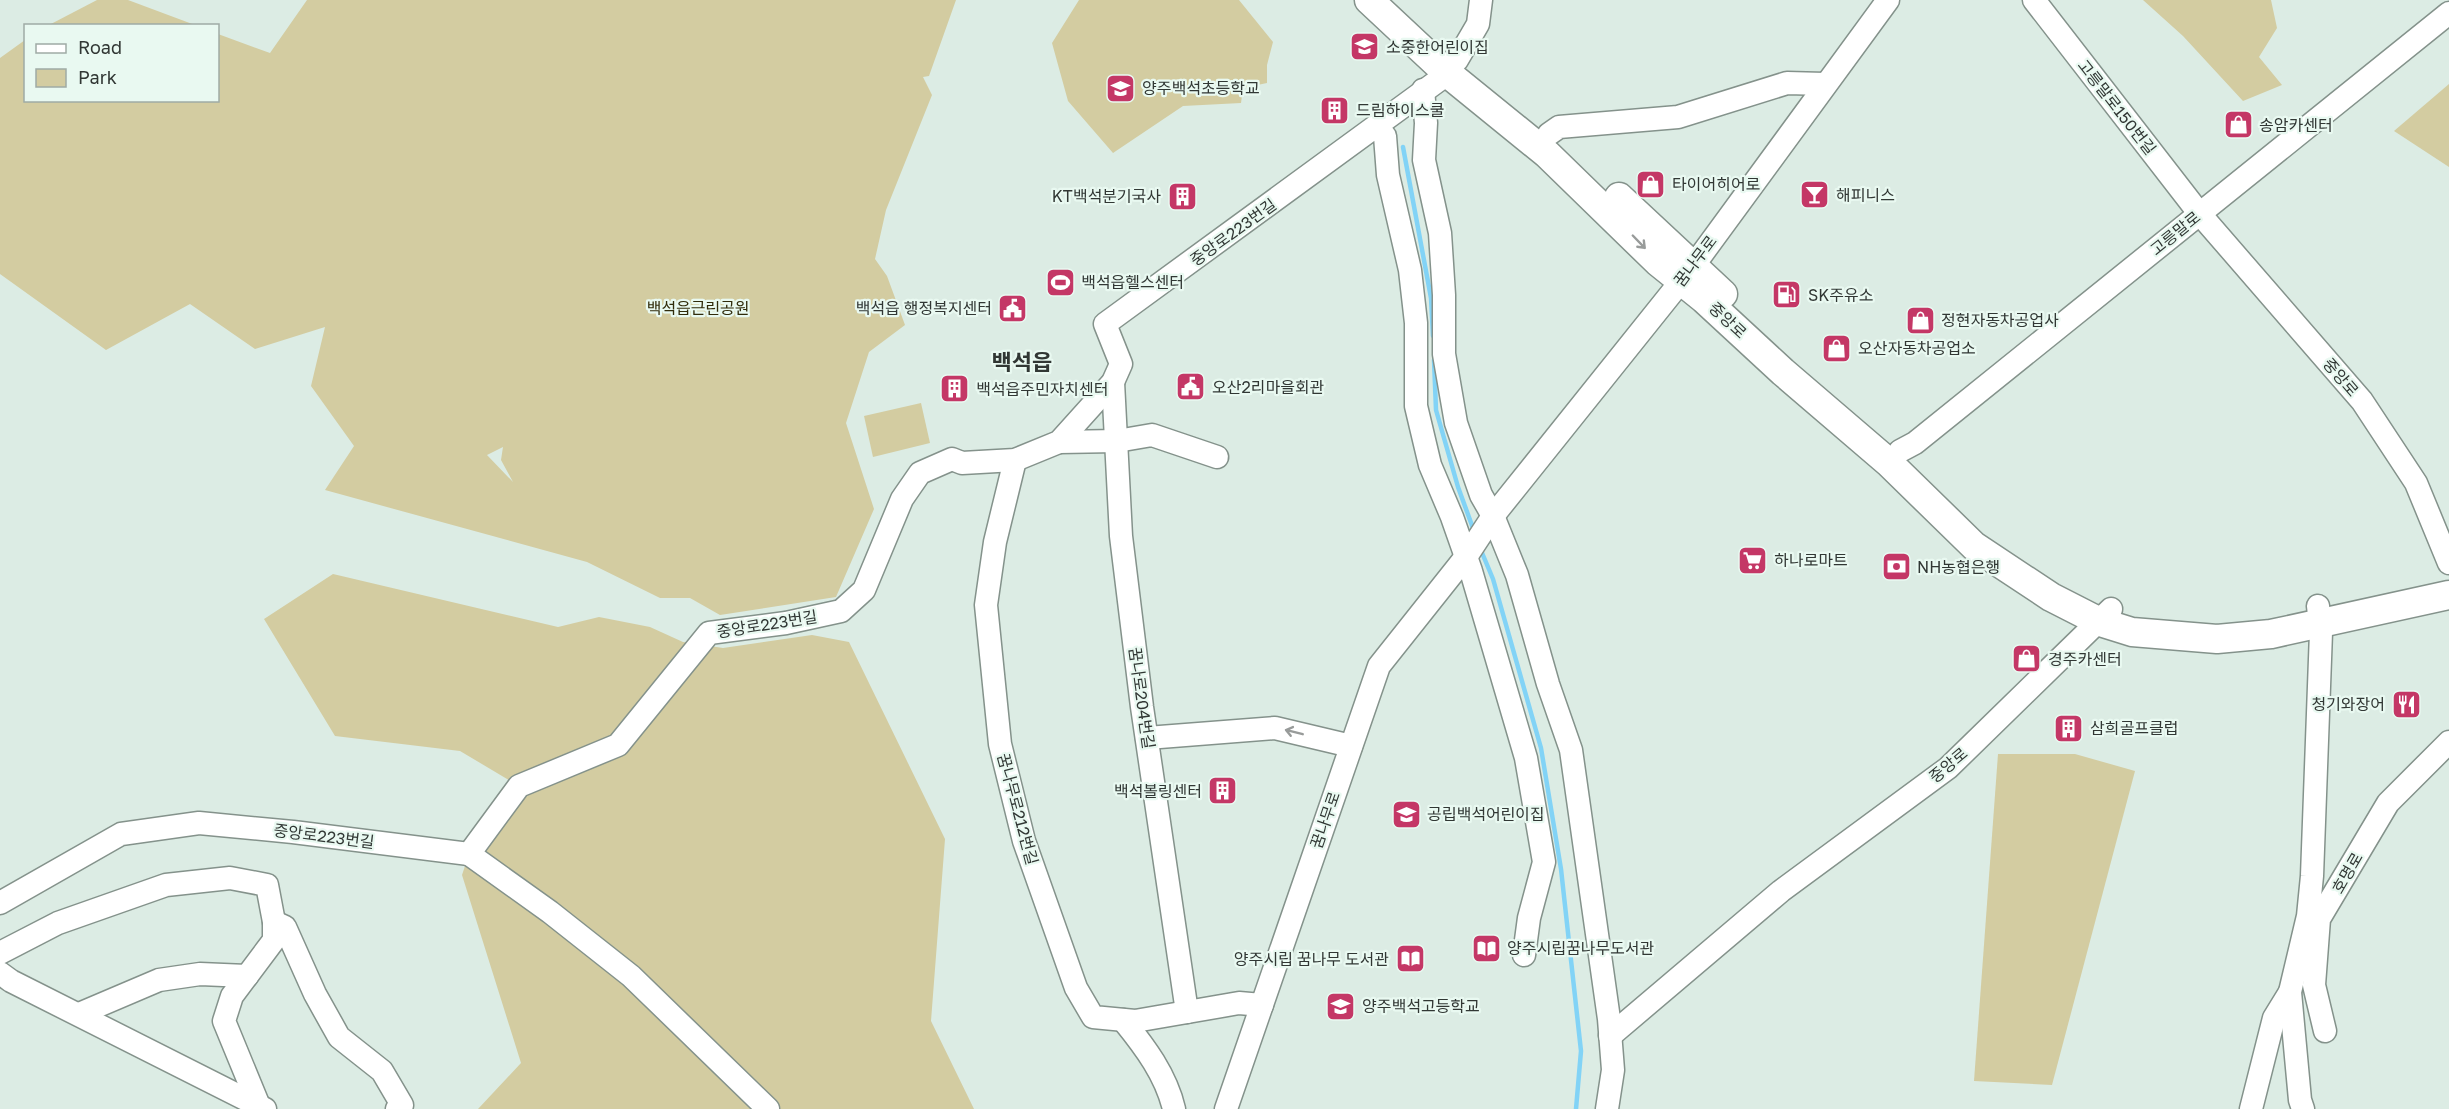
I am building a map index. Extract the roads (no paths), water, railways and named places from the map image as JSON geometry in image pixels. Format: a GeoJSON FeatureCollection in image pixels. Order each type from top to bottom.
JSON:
{"type":"FeatureCollection","features":[{"type":"Feature","properties":{"kind":"main road","name":"중앙로"},"geometry":{"type":"LineString","coordinates":[[1369,0],[1396,9],[1452,66],[1547,154],[1900,451],[2020,564],[2105,615]]}},
{"type":"Feature","properties":{"kind":"main road","name":"중앙로"},"geometry":{"type":"LineString","coordinates":[[1452,66],[1549,134],[1687,273],[1974,546],[2051,597],[2105,615],[2136,616],[2194,625],[2319,615],[2449,595]]}},
{"type":"Feature","properties":{"kind":"main road","name":"중앙로"},"geometry":{"type":"LineString","coordinates":[[2319,615],[2383,591],[2449,581]]}},
{"type":"Feature","properties":{"kind":"street"},"geometry":{"type":"LineString","coordinates":[[1481,0],[1478,24],[1452,66],[1385,121],[1385,136],[1388,175],[1410,270],[1416,323],[1416,406],[1430,465],[1471,571],[1526,758],[1544,862],[1529,918],[1524,955]]}},
{"type":"Feature","properties":{"kind":"street","name":"꿈나무로"},"geometry":{"type":"LineString","coordinates":[[1226,1109],[1379,666],[1466,556],[1493,516],[1687,273],[1888,0]]}},
{"type":"Feature","properties":{"kind":"street","name":"고릉말로150번길"},"geometry":{"type":"LineString","coordinates":[[2034,0],[2199,213]]}},
{"type":"Feature","properties":{"kind":"street","name":"고릉말로"},"geometry":{"type":"LineString","coordinates":[[1900,451],[1915,443],[2449,13]]}},
{"type":"Feature","properties":{"kind":"street"},"geometry":{"type":"LineString","coordinates":[[1549,134],[1559,127],[1678,117],[1787,83],[1825,84]]}},
{"type":"Feature","properties":{"kind":"street"},"geometry":{"type":"LineString","coordinates":[[1419,94],[1426,123],[1424,160],[1440,233],[1444,295],[1444,354],[1456,423],[1481,495],[1493,516],[1517,574],[1548,684],[1571,750],[1610,1036],[1613,1070],[1607,1109]]}},
{"type":"Feature","properties":{"kind":"street","name":"중앙로223번길"},"geometry":{"type":"LineString","coordinates":[[0,903],[121,834],[199,823],[469,854],[519,786],[618,745],[709,633],[786,622],[841,611],[864,590],[902,499],[920,473],[952,459],[962,463],[1015,460],[1059,442],[1113,382],[1121,364],[1105,324],[1385,121]]}},
{"type":"Feature","properties":{"kind":"street","name":"중앙로"},"geometry":{"type":"LineString","coordinates":[[2199,213],[2362,401],[2391,441],[2416,483],[2449,563]]}},
{"type":"Feature","properties":{"kind":"street","name":"꿈나로204번길"},"geometry":{"type":"LineString","coordinates":[[1113,382],[1120,536],[1187,1012]]}},
{"type":"Feature","properties":{"kind":"street"},"geometry":{"type":"LineString","coordinates":[[1059,442],[1117,441],[1152,435],[1217,457]]}},
{"type":"Feature","properties":{"kind":"street","name":"꿈나무로212번길"},"geometry":{"type":"LineString","coordinates":[[1015,460],[995,542],[986,605],[1000,744],[1024,841],[1076,988],[1093,1017],[1123,1020]]}},
{"type":"Feature","properties":{"kind":"street","name":"중앙로"},"geometry":{"type":"LineString","coordinates":[[1610,1036],[1781,891],[1948,768],[2105,615]]}},
{"type":"Feature","properties":{"kind":"street"},"geometry":{"type":"LineString","coordinates":[[2251,1109],[2274,1018],[2290,992],[2308,916],[2312,876],[2319,615]]}},
{"type":"Feature","properties":{"kind":"street"},"geometry":{"type":"LineString","coordinates":[[1147,738],[1275,728],[1351,746]]}},
{"type":"Feature","properties":{"kind":"street","name":"호명로"},"geometry":{"type":"LineString","coordinates":[[2325,1031],[2314,985],[2319,920],[2388,802],[2449,742]]}},
{"type":"Feature","properties":{"kind":"street"},"geometry":{"type":"LineString","coordinates":[[469,854],[550,912],[631,976],[768,1109]]}},
{"type":"Feature","properties":{"kind":"street"},"geometry":{"type":"LineString","coordinates":[[0,953],[58,923],[166,885],[230,878],[267,885],[274,922],[274,940],[232,996],[224,1021],[262,1107]]}},
{"type":"Feature","properties":{"kind":"street"},"geometry":{"type":"LineString","coordinates":[[274,922],[285,927],[315,994],[339,1037],[382,1071],[402,1105],[397,1109]]}},
{"type":"Feature","properties":{"kind":"street"},"geometry":{"type":"LineString","coordinates":[[0,973],[11,981],[262,1107]]}},
{"type":"Feature","properties":{"kind":"street"},"geometry":{"type":"LineString","coordinates":[[79,1014],[159,980],[200,974],[247,975]]}},
{"type":"Feature","properties":{"kind":"street"},"geometry":{"type":"LineString","coordinates":[[2290,992],[2300,1100],[2303,1109]]}},
{"type":"Feature","properties":{"kind":"street"},"geometry":{"type":"LineString","coordinates":[[1123,1020],[1136,1021],[1239,1003],[1262,1005]]}},
{"type":"Feature","properties":{"kind":"street"},"geometry":{"type":"LineString","coordinates":[[1123,1020],[1143,1046],[1169,1089],[1174,1109]]}},
{"type":"Feature","properties":{"kind":"waterway"},"geometry":{"type":"LineString","coordinates":[[1403,147],[1431,298],[1433,336]]}},
{"type":"Feature","properties":{"kind":"waterway"},"geometry":{"type":"LineString","coordinates":[[1434,360],[1436,410],[1458,487],[1474,531]]}},
{"type":"Feature","properties":{"kind":"waterway"},"geometry":{"type":"LineString","coordinates":[[1480,548],[1493,579],[1541,748],[1561,869],[1581,1051],[1576,1109]]}},
{"type":"Feature","properties":{"kind":"place","name":"소중한어린이집"},"geometry":{"type":"Point","coordinates":[1365,47]}},
{"type":"Feature","properties":{"kind":"place","name":"양주백석초등학교"},"geometry":{"type":"Point","coordinates":[1121,88]}},
{"type":"Feature","properties":{"kind":"place","name":"드림하이스쿨"},"geometry":{"type":"Point","coordinates":[1335,110]}},
{"type":"Feature","properties":{"kind":"place","name":"송암카센터"},"geometry":{"type":"Point","coordinates":[2238,125]}},
{"type":"Feature","properties":{"kind":"place","name":"타이어히어로"},"geometry":{"type":"Point","coordinates":[1651,184]}},
{"type":"Feature","properties":{"kind":"place","name":"해피니스"},"geometry":{"type":"Point","coordinates":[1815,195]}},
{"type":"Feature","properties":{"kind":"place","name":"KT백석분기국사"},"geometry":{"type":"Point","coordinates":[1182,196]}},
{"type":"Feature","properties":{"kind":"place","name":"백석읍헬스센터"},"geometry":{"type":"Point","coordinates":[1060,282]}},
{"type":"Feature","properties":{"kind":"place","name":"SK주유소"},"geometry":{"type":"Point","coordinates":[1787,295]}},
{"type":"Feature","properties":{"kind":"place","name":"백석읍 행정복지센터"},"geometry":{"type":"Point","coordinates":[1013,308]}},
{"type":"Feature","properties":{"kind":"place","name":"정현자동차공업사"},"geometry":{"type":"Point","coordinates":[1920,320]}},
{"type":"Feature","properties":{"kind":"place","name":"오산자동차공업소"},"geometry":{"type":"Point","coordinates":[1837,348]}},
{"type":"Feature","properties":{"kind":"place","name":"오산2리마을회관"},"geometry":{"type":"Point","coordinates":[1191,387]}},
{"type":"Feature","properties":{"kind":"place","name":"백석읍주민자치센터"},"geometry":{"type":"Point","coordinates":[955,389]}},
{"type":"Feature","properties":{"kind":"place","name":"하나로마트"},"geometry":{"type":"Point","coordinates":[1753,560]}},
{"type":"Feature","properties":{"kind":"place","name":"NH농협은행"},"geometry":{"type":"Point","coordinates":[1896,567]}},
{"type":"Feature","properties":{"kind":"place","name":"경주카센터"},"geometry":{"type":"Point","coordinates":[2027,659]}},
{"type":"Feature","properties":{"kind":"place","name":"청기와장어"},"geometry":{"type":"Point","coordinates":[2406,704]}},
{"type":"Feature","properties":{"kind":"place","name":"삼희골프클럽"},"geometry":{"type":"Point","coordinates":[2069,728]}},
{"type":"Feature","properties":{"kind":"place","name":"백석볼링센터"},"geometry":{"type":"Point","coordinates":[1223,791]}},
{"type":"Feature","properties":{"kind":"place","name":"공립백석어린이집"},"geometry":{"type":"Point","coordinates":[1406,814]}},
{"type":"Feature","properties":{"kind":"place","name":"양주시립꿈나무도서관"},"geometry":{"type":"Point","coordinates":[1486,948]}},
{"type":"Feature","properties":{"kind":"place","name":"양주시립 꿈나무 도서관"},"geometry":{"type":"Point","coordinates":[1410,959]}},
{"type":"Feature","properties":{"kind":"place","name":"양주백석고등학교"},"geometry":{"type":"Point","coordinates":[1341,1006]}},
{"type":"Feature","properties":{"kind":"district","name":"백석읍"},"geometry":{"type":"Point","coordinates":[1022,361]}},
{"type":"Feature","properties":{"kind":"park label","name":"백석읍근린공원"},"geometry":{"type":"Point","coordinates":[698,308]}}]}
